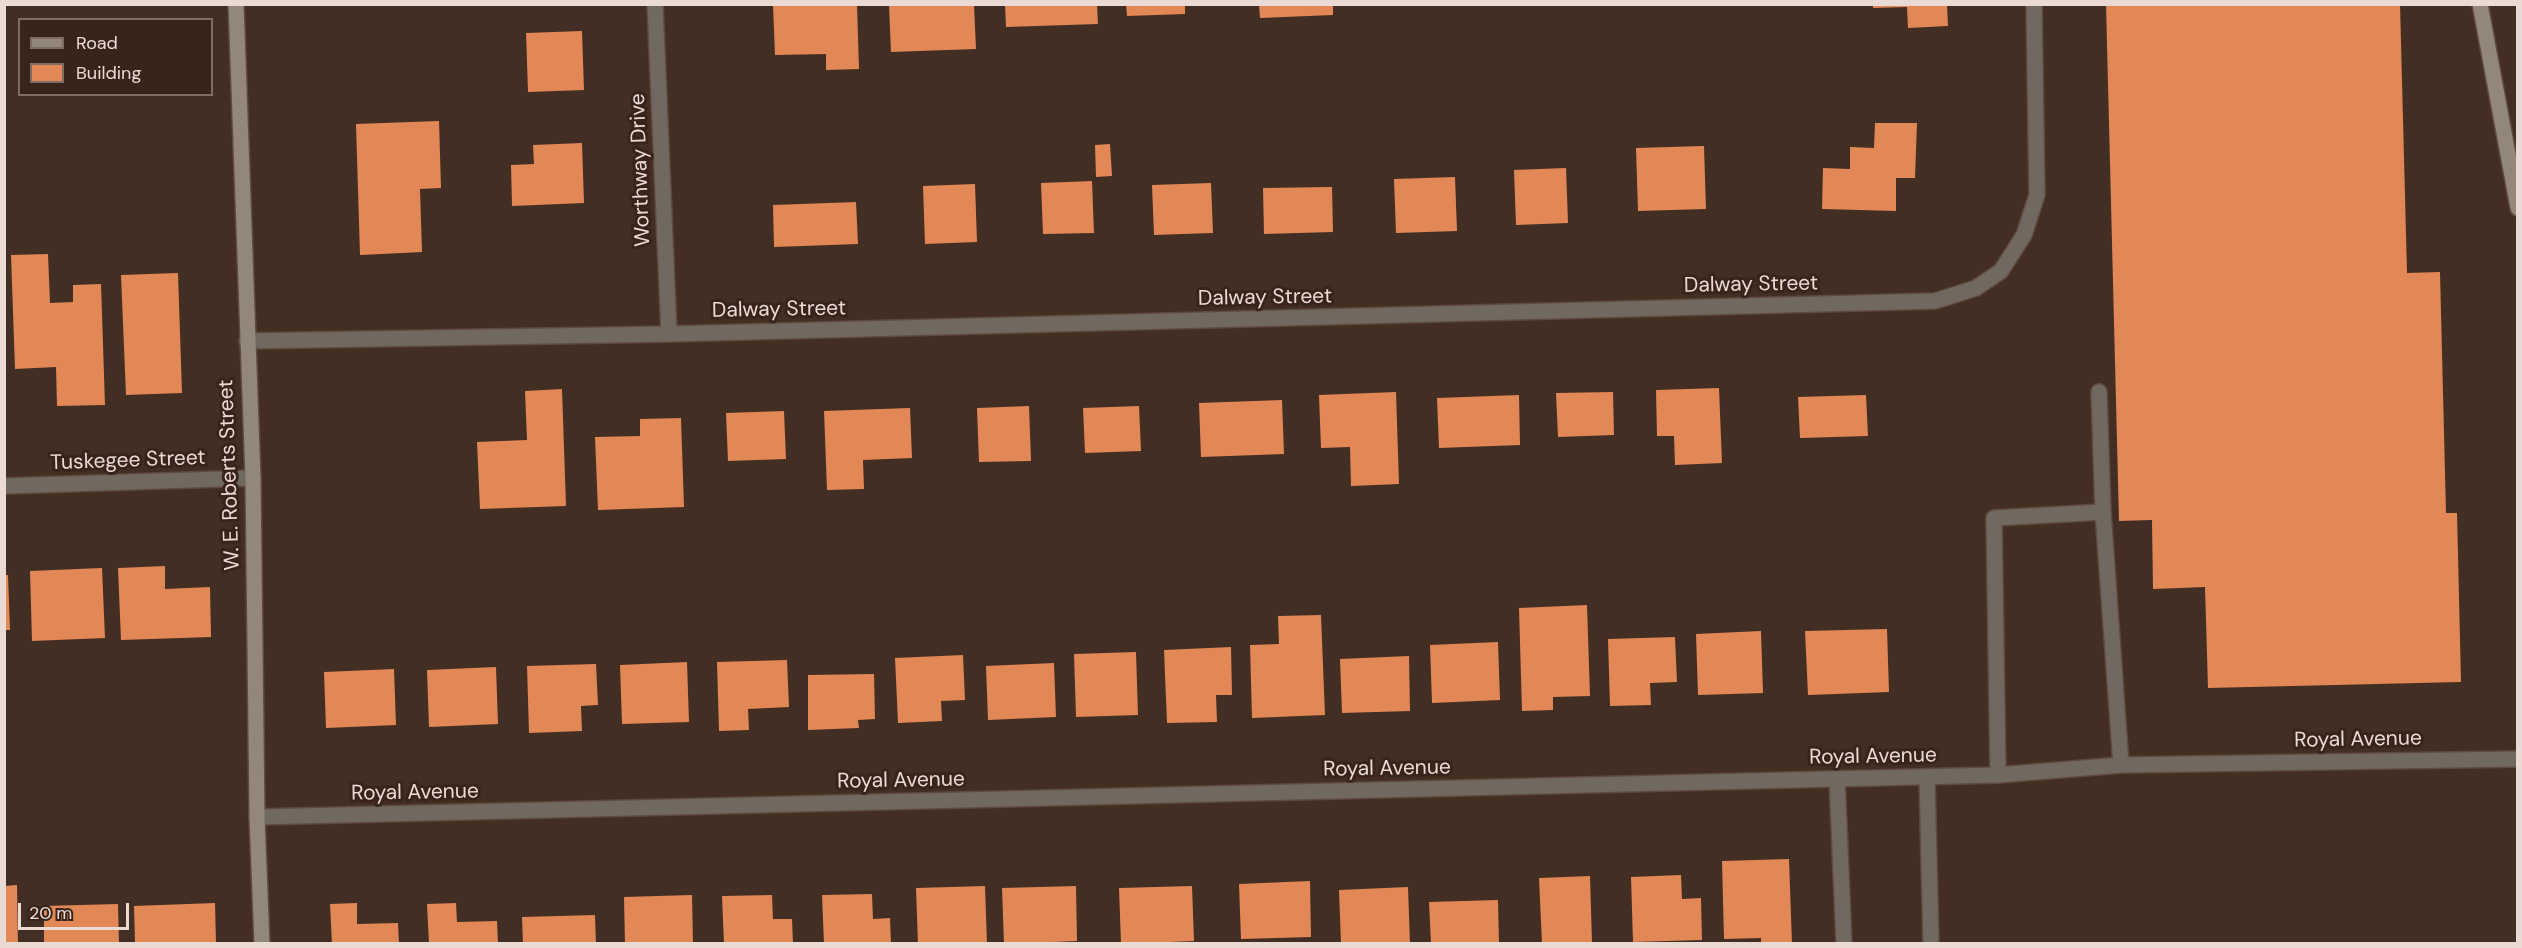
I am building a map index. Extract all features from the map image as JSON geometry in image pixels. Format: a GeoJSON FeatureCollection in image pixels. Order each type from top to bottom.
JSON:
{"type":"FeatureCollection","features":[{"type":"Feature","properties":{"kind":"street","name":"W. E. Roberts Street"},"geometry":{"type":"LineString","coordinates":[[236,4],[253,478],[257,818],[262,944]]}},
{"type":"Feature","properties":{"kind":"street","name":"Worthway Drive"},"geometry":{"type":"LineString","coordinates":[[655,4],[669,334]]}},
{"type":"Feature","properties":{"kind":"street","name":"Dalway Street"},"geometry":{"type":"LineString","coordinates":[[247,340],[669,334],[1935,301],[1976,288],[2001,271],[2024,235],[2037,195],[2034,4]]}},
{"type":"Feature","properties":{"kind":"street"},"geometry":{"type":"LineString","coordinates":[[2480,4],[2517,208]]}},
{"type":"Feature","properties":{"kind":"street"},"geometry":{"type":"LineString","coordinates":[[2099,392],[2103,512],[2121,765]]}},
{"type":"Feature","properties":{"kind":"street","name":"Tuskegee Street"},"geometry":{"type":"LineString","coordinates":[[4,486],[253,478]]}},
{"type":"Feature","properties":{"kind":"street"},"geometry":{"type":"LineString","coordinates":[[1998,775],[1994,518],[2103,512]]}},
{"type":"Feature","properties":{"kind":"street","name":"Royal Avenue"},"geometry":{"type":"LineString","coordinates":[[257,818],[1998,775],[2121,765],[2517,759]]}},
{"type":"Feature","properties":{"kind":"street"},"geometry":{"type":"LineString","coordinates":[[1927,777],[1930,944]]}},
{"type":"Feature","properties":{"kind":"street"},"geometry":{"type":"LineString","coordinates":[[1838,778],[1844,944]]}},
{"type":"Feature","properties":{"kind":"building"},"geometry":{"type":"Polygon","coordinates":[[[1005,4],[1097,4],[1098,24],[1006,27],[1005,4]]]}},
{"type":"Feature","properties":{"kind":"building"},"geometry":{"type":"Polygon","coordinates":[[[1126,4],[1185,4],[1185,14],[1127,16],[1126,4]]]}},
{"type":"Feature","properties":{"kind":"building"},"geometry":{"type":"Polygon","coordinates":[[[1259,4],[1333,4],[1333,15],[1260,18],[1259,4]]]}},
{"type":"Feature","properties":{"kind":"building"},"geometry":{"type":"Polygon","coordinates":[[[1873,4],[1947,4],[1948,26],[1908,28],[1907,7],[1873,8],[1873,4]]]}},
{"type":"Feature","properties":{"kind":"building"},"geometry":{"type":"Polygon","coordinates":[[[2106,4],[2400,4],[2407,273],[2440,272],[2446,513],[2457,513],[2461,682],[2208,688],[2205,587],[2153,589],[2152,520],[2119,521],[2106,4]]]}},
{"type":"Feature","properties":{"kind":"building"},"geometry":{"type":"Polygon","coordinates":[[[773,5],[857,5],[859,69],[826,70],[826,54],[775,55],[773,5]]]}},
{"type":"Feature","properties":{"kind":"building"},"geometry":{"type":"Polygon","coordinates":[[[889,5],[974,5],[976,49],[891,52],[889,5]]]}},
{"type":"Feature","properties":{"kind":"building"},"geometry":{"type":"Polygon","coordinates":[[[582,31],[584,90],[528,92],[526,33],[582,31]]]}},
{"type":"Feature","properties":{"kind":"building"},"geometry":{"type":"Polygon","coordinates":[[[439,121],[441,188],[420,189],[422,252],[360,255],[356,124],[439,121]]]}},
{"type":"Feature","properties":{"kind":"building"},"geometry":{"type":"Polygon","coordinates":[[[1875,123],[1917,123],[1915,178],[1896,178],[1896,211],[1822,209],[1823,168],[1850,169],[1850,147],[1874,148],[1875,123]]]}},
{"type":"Feature","properties":{"kind":"building"},"geometry":{"type":"Polygon","coordinates":[[[582,143],[584,203],[512,206],[511,165],[534,164],[533,145],[582,143]]]}},
{"type":"Feature","properties":{"kind":"building"},"geometry":{"type":"Polygon","coordinates":[[[1110,144],[1112,176],[1096,177],[1095,145],[1110,144]]]}},
{"type":"Feature","properties":{"kind":"building"},"geometry":{"type":"Polygon","coordinates":[[[1704,146],[1706,209],[1638,211],[1636,148],[1704,146]]]}},
{"type":"Feature","properties":{"kind":"building"},"geometry":{"type":"Polygon","coordinates":[[[1566,168],[1568,223],[1516,225],[1514,170],[1566,168]]]}},
{"type":"Feature","properties":{"kind":"building"},"geometry":{"type":"Polygon","coordinates":[[[1455,177],[1457,231],[1396,233],[1394,179],[1455,177]]]}},
{"type":"Feature","properties":{"kind":"building"},"geometry":{"type":"Polygon","coordinates":[[[1092,181],[1094,233],[1043,234],[1041,183],[1092,181]]]}},
{"type":"Feature","properties":{"kind":"building"},"geometry":{"type":"Polygon","coordinates":[[[1211,183],[1213,233],[1154,235],[1152,185],[1211,183]]]}},
{"type":"Feature","properties":{"kind":"building"},"geometry":{"type":"Polygon","coordinates":[[[975,184],[977,242],[925,244],[923,186],[975,184]]]}},
{"type":"Feature","properties":{"kind":"building"},"geometry":{"type":"Polygon","coordinates":[[[1332,187],[1333,232],[1264,234],[1263,188],[1332,187]]]}},
{"type":"Feature","properties":{"kind":"building"},"geometry":{"type":"Polygon","coordinates":[[[856,202],[858,244],[774,247],[773,205],[856,202]]]}},
{"type":"Feature","properties":{"kind":"building"},"geometry":{"type":"Polygon","coordinates":[[[48,254],[50,303],[73,302],[73,285],[101,284],[105,405],[57,406],[56,367],[15,369],[11,255],[48,254]]]}},
{"type":"Feature","properties":{"kind":"building"},"geometry":{"type":"Polygon","coordinates":[[[178,273],[182,393],[126,395],[121,275],[178,273]]]}},
{"type":"Feature","properties":{"kind":"building"},"geometry":{"type":"Polygon","coordinates":[[[1719,388],[1722,463],[1675,465],[1674,436],[1657,436],[1656,390],[1719,388]]]}},
{"type":"Feature","properties":{"kind":"building"},"geometry":{"type":"Polygon","coordinates":[[[562,389],[566,506],[480,509],[477,442],[527,440],[525,391],[562,389]]]}},
{"type":"Feature","properties":{"kind":"building"},"geometry":{"type":"Polygon","coordinates":[[[1396,392],[1399,484],[1351,486],[1350,447],[1321,448],[1319,395],[1396,392]]]}},
{"type":"Feature","properties":{"kind":"building"},"geometry":{"type":"Polygon","coordinates":[[[1613,392],[1614,435],[1558,437],[1556,393],[1613,392]]]}},
{"type":"Feature","properties":{"kind":"building"},"geometry":{"type":"Polygon","coordinates":[[[1519,395],[1520,445],[1439,448],[1437,398],[1519,395]]]}},
{"type":"Feature","properties":{"kind":"building"},"geometry":{"type":"Polygon","coordinates":[[[1866,395],[1868,436],[1800,438],[1798,397],[1866,395]]]}},
{"type":"Feature","properties":{"kind":"building"},"geometry":{"type":"Polygon","coordinates":[[[1282,400],[1284,454],[1201,457],[1199,403],[1282,400]]]}},
{"type":"Feature","properties":{"kind":"building"},"geometry":{"type":"Polygon","coordinates":[[[1029,406],[1031,461],[979,462],[977,408],[1029,406]]]}},
{"type":"Feature","properties":{"kind":"building"},"geometry":{"type":"Polygon","coordinates":[[[1139,406],[1141,451],[1085,453],[1083,408],[1139,406]]]}},
{"type":"Feature","properties":{"kind":"building"},"geometry":{"type":"Polygon","coordinates":[[[910,408],[912,458],[863,460],[864,489],[827,490],[824,411],[910,408]]]}},
{"type":"Feature","properties":{"kind":"building"},"geometry":{"type":"Polygon","coordinates":[[[784,411],[786,459],[728,461],[726,413],[784,411]]]}},
{"type":"Feature","properties":{"kind":"building"},"geometry":{"type":"Polygon","coordinates":[[[681,418],[684,507],[598,510],[595,437],[640,436],[640,419],[681,418]]]}},
{"type":"Feature","properties":{"kind":"building"},"geometry":{"type":"Polygon","coordinates":[[[165,566],[165,589],[210,587],[211,637],[121,640],[118,568],[165,566]]]}},
{"type":"Feature","properties":{"kind":"building"},"geometry":{"type":"Polygon","coordinates":[[[102,568],[105,638],[32,641],[30,571],[102,568]]]}},
{"type":"Feature","properties":{"kind":"building"},"geometry":{"type":"Polygon","coordinates":[[[4,575],[8,575],[10,630],[4,630],[4,575]]]}},
{"type":"Feature","properties":{"kind":"building"},"geometry":{"type":"Polygon","coordinates":[[[1587,605],[1590,696],[1553,697],[1553,710],[1522,711],[1519,608],[1587,605]]]}},
{"type":"Feature","properties":{"kind":"building"},"geometry":{"type":"Polygon","coordinates":[[[1321,615],[1325,715],[1252,718],[1250,645],[1279,644],[1278,616],[1321,615]]]}},
{"type":"Feature","properties":{"kind":"building"},"geometry":{"type":"Polygon","coordinates":[[[1887,629],[1889,692],[1808,695],[1805,631],[1887,629]]]}},
{"type":"Feature","properties":{"kind":"building"},"geometry":{"type":"Polygon","coordinates":[[[1761,631],[1763,693],[1698,695],[1696,634],[1761,631]]]}},
{"type":"Feature","properties":{"kind":"building"},"geometry":{"type":"Polygon","coordinates":[[[1675,637],[1677,682],[1650,683],[1651,705],[1610,706],[1608,639],[1675,637]]]}},
{"type":"Feature","properties":{"kind":"building"},"geometry":{"type":"Polygon","coordinates":[[[1498,642],[1500,700],[1432,703],[1430,645],[1498,642]]]}},
{"type":"Feature","properties":{"kind":"building"},"geometry":{"type":"Polygon","coordinates":[[[1231,647],[1232,695],[1216,695],[1217,722],[1167,723],[1164,650],[1231,647]]]}},
{"type":"Feature","properties":{"kind":"building"},"geometry":{"type":"Polygon","coordinates":[[[1136,652],[1138,715],[1076,717],[1074,654],[1136,652]]]}},
{"type":"Feature","properties":{"kind":"building"},"geometry":{"type":"Polygon","coordinates":[[[963,655],[965,700],[941,701],[942,721],[898,723],[895,658],[963,655]]]}},
{"type":"Feature","properties":{"kind":"building"},"geometry":{"type":"Polygon","coordinates":[[[1409,656],[1410,711],[1342,713],[1340,659],[1409,656]]]}},
{"type":"Feature","properties":{"kind":"building"},"geometry":{"type":"Polygon","coordinates":[[[787,660],[789,707],[748,709],[749,730],[719,731],[717,662],[787,660]]]}},
{"type":"Feature","properties":{"kind":"building"},"geometry":{"type":"Polygon","coordinates":[[[687,662],[689,722],[622,724],[620,665],[687,662]]]}},
{"type":"Feature","properties":{"kind":"building"},"geometry":{"type":"Polygon","coordinates":[[[1054,663],[1056,717],[988,720],[986,666],[1054,663]]]}},
{"type":"Feature","properties":{"kind":"building"},"geometry":{"type":"Polygon","coordinates":[[[596,664],[598,705],[581,706],[582,731],[529,733],[527,666],[596,664]]]}},
{"type":"Feature","properties":{"kind":"building"},"geometry":{"type":"Polygon","coordinates":[[[496,667],[498,724],[429,727],[427,670],[496,667]]]}},
{"type":"Feature","properties":{"kind":"building"},"geometry":{"type":"Polygon","coordinates":[[[394,669],[396,725],[326,728],[324,672],[394,669]]]}},
{"type":"Feature","properties":{"kind":"building"},"geometry":{"type":"Polygon","coordinates":[[[874,674],[875,719],[858,720],[859,728],[808,730],[808,675],[874,674]]]}},
{"type":"Feature","properties":{"kind":"building"},"geometry":{"type":"Polygon","coordinates":[[[1789,859],[1792,944],[1761,944],[1761,938],[1724,939],[1722,861],[1789,859]]]}},
{"type":"Feature","properties":{"kind":"building"},"geometry":{"type":"Polygon","coordinates":[[[1681,875],[1682,899],[1701,898],[1702,940],[1633,942],[1631,877],[1681,875]]]}},
{"type":"Feature","properties":{"kind":"building"},"geometry":{"type":"Polygon","coordinates":[[[1590,876],[1592,943],[1542,944],[1539,878],[1590,876]]]}},
{"type":"Feature","properties":{"kind":"building"},"geometry":{"type":"Polygon","coordinates":[[[1310,881],[1311,937],[1241,939],[1239,884],[1310,881]]]}},
{"type":"Feature","properties":{"kind":"building"},"geometry":{"type":"Polygon","coordinates":[[[17,885],[18,944],[4,944],[4,886],[17,885]]]}},
{"type":"Feature","properties":{"kind":"building"},"geometry":{"type":"Polygon","coordinates":[[[985,886],[987,944],[918,944],[916,888],[985,886]]]}},
{"type":"Feature","properties":{"kind":"building"},"geometry":{"type":"Polygon","coordinates":[[[1076,886],[1077,941],[1004,944],[1002,888],[1076,886]]]}},
{"type":"Feature","properties":{"kind":"building"},"geometry":{"type":"Polygon","coordinates":[[[1192,886],[1194,941],[1121,944],[1119,888],[1192,886]]]}},
{"type":"Feature","properties":{"kind":"building"},"geometry":{"type":"Polygon","coordinates":[[[1408,887],[1410,944],[1341,944],[1339,890],[1408,887]]]}},
{"type":"Feature","properties":{"kind":"building"},"geometry":{"type":"Polygon","coordinates":[[[872,894],[873,919],[890,918],[891,944],[824,944],[822,895],[872,894]]]}},
{"type":"Feature","properties":{"kind":"building"},"geometry":{"type":"Polygon","coordinates":[[[692,895],[693,944],[625,944],[624,897],[692,895]]]}},
{"type":"Feature","properties":{"kind":"building"},"geometry":{"type":"Polygon","coordinates":[[[772,895],[773,919],[792,919],[793,944],[724,944],[722,896],[772,895]]]}},
{"type":"Feature","properties":{"kind":"building"},"geometry":{"type":"Polygon","coordinates":[[[1498,900],[1499,944],[1431,944],[1429,902],[1498,900]]]}},
{"type":"Feature","properties":{"kind":"building"},"geometry":{"type":"Polygon","coordinates":[[[215,903],[216,944],[135,944],[134,906],[215,903]]]}},
{"type":"Feature","properties":{"kind":"building"},"geometry":{"type":"Polygon","coordinates":[[[357,903],[357,924],[398,923],[399,944],[332,944],[330,904],[357,903]]]}},
{"type":"Feature","properties":{"kind":"building"},"geometry":{"type":"Polygon","coordinates":[[[456,903],[457,922],[497,921],[498,944],[429,944],[427,904],[456,903]]]}},
{"type":"Feature","properties":{"kind":"building"},"geometry":{"type":"Polygon","coordinates":[[[118,904],[119,944],[44,944],[44,906],[118,904]]]}},
{"type":"Feature","properties":{"kind":"building"},"geometry":{"type":"Polygon","coordinates":[[[595,915],[596,944],[523,944],[522,917],[595,915]]]}}]}
